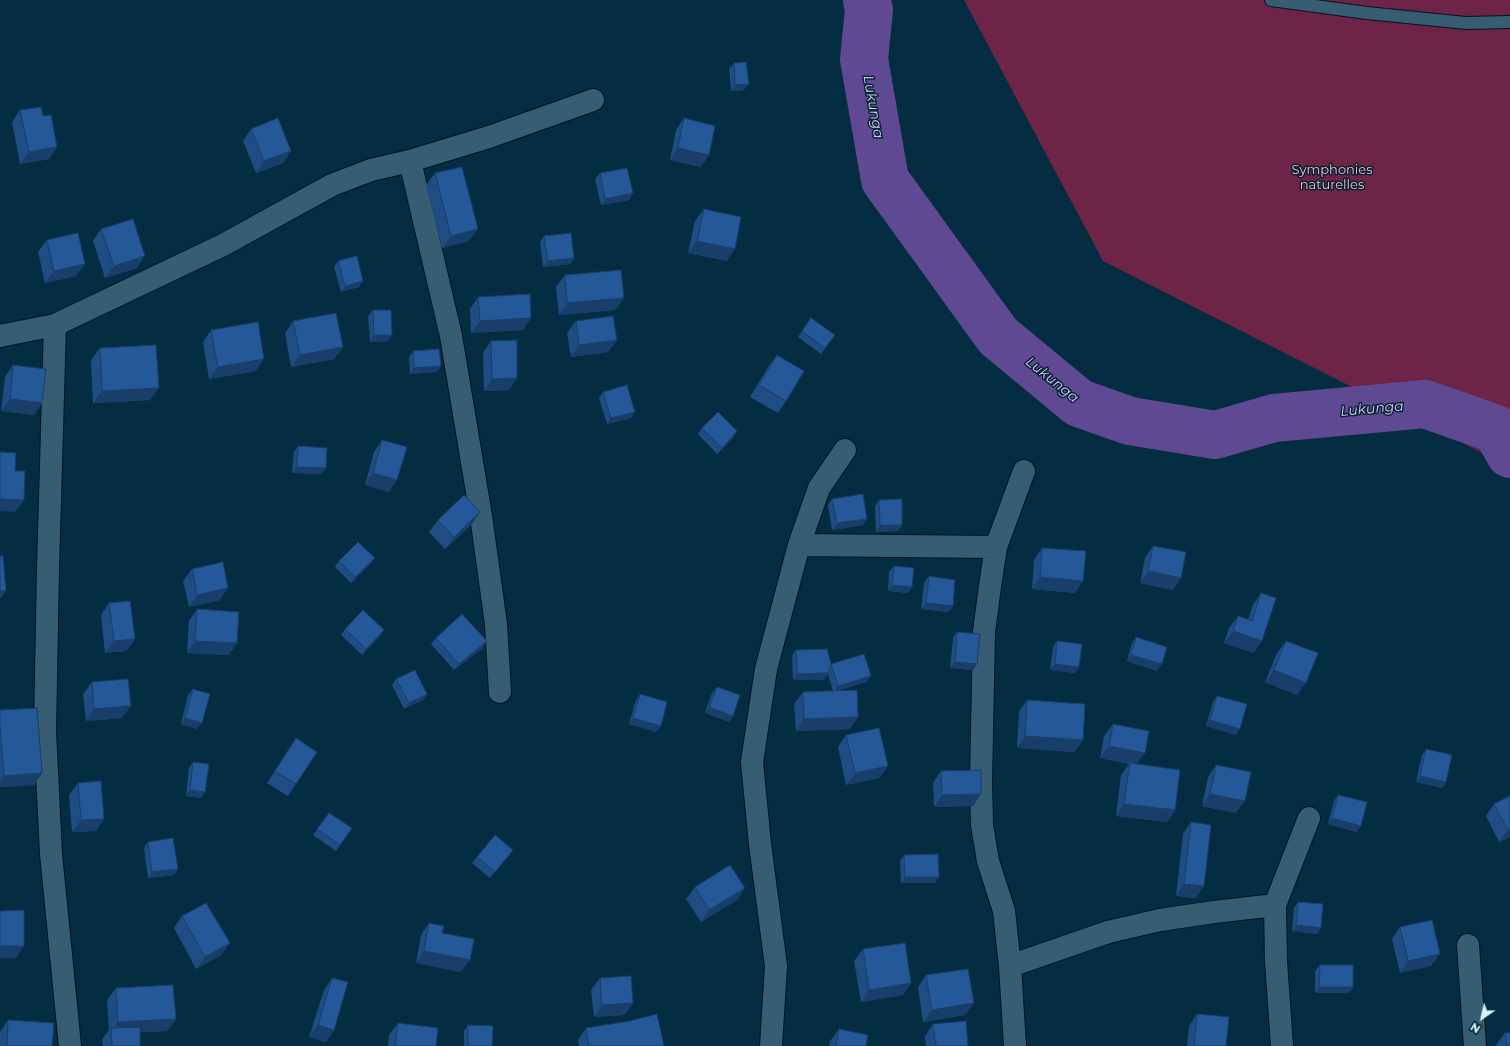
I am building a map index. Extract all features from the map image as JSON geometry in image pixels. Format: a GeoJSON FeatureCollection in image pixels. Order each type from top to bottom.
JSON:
{"type":"FeatureCollection","features":[{"type":"Feature","properties":{"kind":"street"},"geometry":{"type":"LineString","coordinates":[[0,336],[55,325],[223,245],[332,185],[371,170],[410,161],[489,137],[593,100]]}},
{"type":"Feature","properties":{"kind":"street"},"geometry":{"type":"LineString","coordinates":[[410,161],[451,336],[481,516],[496,624],[500,692]]}},
{"type":"Feature","properties":{"kind":"street"},"geometry":{"type":"LineString","coordinates":[[55,325],[48,568],[46,732],[51,854],[70,1046]]}},
{"type":"Feature","properties":{"kind":"street"},"geometry":{"type":"LineString","coordinates":[[771,1046],[776,966],[760,844],[752,762],[766,669],[799,545],[819,488],[844,450]]}},
{"type":"Feature","properties":{"kind":"street"},"geometry":{"type":"LineString","coordinates":[[1015,1046],[1010,966],[1004,912],[988,861],[982,825],[981,781],[984,632],[996,547],[1024,471]]}},
{"type":"Feature","properties":{"kind":"street"},"geometry":{"type":"LineString","coordinates":[[799,545],[996,547]]}},
{"type":"Feature","properties":{"kind":"street"},"geometry":{"type":"LineString","coordinates":[[1282,1046],[1276,961],[1275,906],[1308,818]]}},
{"type":"Feature","properties":{"kind":"street"},"geometry":{"type":"LineString","coordinates":[[1010,966],[1115,930],[1167,919],[1214,912],[1275,906]]}},
{"type":"Feature","properties":{"kind":"street"},"geometry":{"type":"LineString","coordinates":[[1468,945],[1475,1046]]}},
{"type":"Feature","properties":{"kind":"lane"},"geometry":{"type":"LineString","coordinates":[[1271,0],[1367,13],[1466,23],[1510,22]]}},
{"type":"Feature","properties":{"kind":"green space","name":"Symphonies naturelles"},"geometry":{"type":"Polygon","coordinates":[[[964,0],[1510,0],[1510,467],[1103,261],[964,0]]]}},
{"type":"Feature","properties":{"kind":"building"},"geometry":{"type":"Polygon","coordinates":[[[746,62],[749,84],[735,85],[734,63],[746,62]]]}},
{"type":"Feature","properties":{"kind":"building"},"geometry":{"type":"Polygon","coordinates":[[[41,107],[43,116],[51,115],[57,147],[29,152],[20,110],[41,107]]]}},
{"type":"Feature","properties":{"kind":"building"},"geometry":{"type":"Polygon","coordinates":[[[278,118],[291,151],[264,161],[251,129],[278,118]]]}},
{"type":"Feature","properties":{"kind":"building"},"geometry":{"type":"Polygon","coordinates":[[[684,118],[715,126],[709,155],[678,148],[684,118]]]}},
{"type":"Feature","properties":{"kind":"building"},"geometry":{"type":"Polygon","coordinates":[[[462,167],[478,229],[451,236],[435,173],[462,167]]]}},
{"type":"Feature","properties":{"kind":"building"},"geometry":{"type":"Polygon","coordinates":[[[627,168],[633,193],[605,199],[600,173],[627,168]]]}},
{"type":"Feature","properties":{"kind":"building"},"geometry":{"type":"Polygon","coordinates":[[[704,209],[741,217],[735,249],[697,241],[704,209]]]}},
{"type":"Feature","properties":{"kind":"building"},"geometry":{"type":"Polygon","coordinates":[[[133,219],[145,256],[114,266],[101,229],[133,219]]]}},
{"type":"Feature","properties":{"kind":"building"},"geometry":{"type":"Polygon","coordinates":[[[78,233],[85,264],[54,271],[47,240],[78,233]]]}},
{"type":"Feature","properties":{"kind":"building"},"geometry":{"type":"Polygon","coordinates":[[[571,233],[574,258],[548,261],[544,236],[571,233]]]}},
{"type":"Feature","properties":{"kind":"building"},"geometry":{"type":"Polygon","coordinates":[[[357,256],[363,281],[345,286],[338,261],[357,256]]]}},
{"type":"Feature","properties":{"kind":"building"},"geometry":{"type":"Polygon","coordinates":[[[621,270],[624,298],[567,303],[565,275],[621,270]]]}},
{"type":"Feature","properties":{"kind":"building"},"geometry":{"type":"Polygon","coordinates":[[[530,294],[531,318],[480,321],[478,297],[530,294]]]}},
{"type":"Feature","properties":{"kind":"building"},"geometry":{"type":"Polygon","coordinates":[[[373,310],[391,310],[392,335],[374,335],[373,310]]]}},
{"type":"Feature","properties":{"kind":"building"},"geometry":{"type":"Polygon","coordinates":[[[336,313],[343,347],[300,355],[293,321],[336,313]]]}},
{"type":"Feature","properties":{"kind":"building"},"geometry":{"type":"Polygon","coordinates":[[[613,316],[617,340],[579,345],[576,321],[613,316]]]}},
{"type":"Feature","properties":{"kind":"building"},"geometry":{"type":"Polygon","coordinates":[[[811,318],[835,335],[825,348],[802,331],[811,318]]]}},
{"type":"Feature","properties":{"kind":"building"},"geometry":{"type":"Polygon","coordinates":[[[258,322],[264,359],[218,367],[211,330],[258,322]]]}},
{"type":"Feature","properties":{"kind":"building"},"geometry":{"type":"Polygon","coordinates":[[[517,340],[517,378],[492,379],[491,341],[517,340]]]}},
{"type":"Feature","properties":{"kind":"building"},"geometry":{"type":"Polygon","coordinates":[[[156,345],[159,388],[102,391],[100,348],[156,345]]]}},
{"type":"Feature","properties":{"kind":"building"},"geometry":{"type":"Polygon","coordinates":[[[439,349],[441,366],[414,368],[413,351],[439,349]]]}},
{"type":"Feature","properties":{"kind":"building"},"geometry":{"type":"Polygon","coordinates":[[[777,355],[804,371],[786,401],[759,385],[777,355]]]}},
{"type":"Feature","properties":{"kind":"building"},"geometry":{"type":"Polygon","coordinates":[[[13,365],[46,369],[42,403],[10,399],[13,365]]]}},
{"type":"Feature","properties":{"kind":"building"},"geometry":{"type":"Polygon","coordinates":[[[627,385],[635,412],[611,418],[603,392],[627,385]]]}},
{"type":"Feature","properties":{"kind":"building"},"geometry":{"type":"Polygon","coordinates":[[[718,412],[737,431],[722,448],[702,428],[718,412]]]}},
{"type":"Feature","properties":{"kind":"building"},"geometry":{"type":"Polygon","coordinates":[[[382,440],[407,447],[397,480],[373,473],[382,440]]]}},
{"type":"Feature","properties":{"kind":"building"},"geometry":{"type":"Polygon","coordinates":[[[298,446],[327,448],[326,468],[297,467],[298,446]]]}},
{"type":"Feature","properties":{"kind":"building"},"geometry":{"type":"Polygon","coordinates":[[[0,452],[16,453],[15,471],[25,471],[24,500],[0,499],[0,452]]]}},
{"type":"Feature","properties":{"kind":"building"},"geometry":{"type":"Polygon","coordinates":[[[863,494],[867,519],[837,523],[832,499],[863,494]]]}},
{"type":"Feature","properties":{"kind":"building"},"geometry":{"type":"Polygon","coordinates":[[[464,495],[480,512],[454,537],[438,520],[464,495]]]}},
{"type":"Feature","properties":{"kind":"building"},"geometry":{"type":"Polygon","coordinates":[[[902,499],[902,525],[880,525],[879,500],[902,499]]]}},
{"type":"Feature","properties":{"kind":"building"},"geometry":{"type":"Polygon","coordinates":[[[358,542],[375,558],[355,577],[339,561],[358,542]]]}},
{"type":"Feature","properties":{"kind":"building"},"geometry":{"type":"Polygon","coordinates":[[[1153,546],[1186,552],[1181,578],[1148,571],[1153,546]]]}},
{"type":"Feature","properties":{"kind":"building"},"geometry":{"type":"Polygon","coordinates":[[[1042,548],[1086,551],[1083,581],[1040,577],[1042,548]]]}},
{"type":"Feature","properties":{"kind":"building"},"geometry":{"type":"Polygon","coordinates":[[[0,556],[3,556],[6,591],[0,591],[0,556]]]}},
{"type":"Feature","properties":{"kind":"building"},"geometry":{"type":"Polygon","coordinates":[[[223,562],[228,588],[197,595],[192,569],[223,562]]]}},
{"type":"Feature","properties":{"kind":"building"},"geometry":{"type":"Polygon","coordinates":[[[894,566],[914,568],[912,587],[892,585],[894,566]]]}},
{"type":"Feature","properties":{"kind":"building"},"geometry":{"type":"Polygon","coordinates":[[[929,576],[955,580],[953,606],[926,603],[929,576]]]}},
{"type":"Feature","properties":{"kind":"building"},"geometry":{"type":"Polygon","coordinates":[[[1261,593],[1276,598],[1262,641],[1233,631],[1238,616],[1252,621],[1261,593]]]}},
{"type":"Feature","properties":{"kind":"building"},"geometry":{"type":"Polygon","coordinates":[[[130,601],[135,639],[114,641],[109,603],[130,601]]]}},
{"type":"Feature","properties":{"kind":"building"},"geometry":{"type":"Polygon","coordinates":[[[197,609],[239,612],[237,643],[195,641],[197,609]]]}},
{"type":"Feature","properties":{"kind":"building"},"geometry":{"type":"Polygon","coordinates":[[[363,610],[384,630],[366,649],[345,629],[363,610]]]}},
{"type":"Feature","properties":{"kind":"building"},"geometry":{"type":"Polygon","coordinates":[[[462,614],[487,641],[459,664],[436,638],[462,614]]]}},
{"type":"Feature","properties":{"kind":"building"},"geometry":{"type":"Polygon","coordinates":[[[957,632],[980,634],[977,664],[955,662],[957,632]]]}},
{"type":"Feature","properties":{"kind":"building"},"geometry":{"type":"Polygon","coordinates":[[[1136,637],[1167,647],[1162,664],[1131,655],[1136,637]]]}},
{"type":"Feature","properties":{"kind":"building"},"geometry":{"type":"Polygon","coordinates":[[[1057,641],[1082,644],[1079,667],[1055,664],[1057,641]]]}},
{"type":"Feature","properties":{"kind":"building"},"geometry":{"type":"Polygon","coordinates":[[[1286,641],[1318,653],[1306,683],[1274,670],[1286,641]]]}},
{"type":"Feature","properties":{"kind":"building"},"geometry":{"type":"Polygon","coordinates":[[[827,649],[831,664],[828,673],[797,674],[796,650],[827,649]]]}},
{"type":"Feature","properties":{"kind":"building"},"geometry":{"type":"Polygon","coordinates":[[[864,654],[871,676],[838,686],[831,664],[864,654]]]}},
{"type":"Feature","properties":{"kind":"building"},"geometry":{"type":"Polygon","coordinates":[[[415,670],[427,694],[409,703],[396,679],[415,670]]]}},
{"type":"Feature","properties":{"kind":"building"},"geometry":{"type":"Polygon","coordinates":[[[128,679],[131,706],[94,709],[92,682],[128,679]]]}},
{"type":"Feature","properties":{"kind":"building"},"geometry":{"type":"Polygon","coordinates":[[[717,687],[740,695],[733,716],[709,707],[717,687]]]}},
{"type":"Feature","properties":{"kind":"building"},"geometry":{"type":"Polygon","coordinates":[[[193,689],[210,694],[202,723],[185,718],[193,689]]]}},
{"type":"Feature","properties":{"kind":"building"},"geometry":{"type":"Polygon","coordinates":[[[857,690],[858,717],[804,719],[803,692],[857,690]]]}},
{"type":"Feature","properties":{"kind":"building"},"geometry":{"type":"Polygon","coordinates":[[[640,694],[667,702],[661,726],[633,718],[640,694]]]}},
{"type":"Feature","properties":{"kind":"building"},"geometry":{"type":"Polygon","coordinates":[[[1217,696],[1247,704],[1240,729],[1210,720],[1217,696]]]}},
{"type":"Feature","properties":{"kind":"building"},"geometry":{"type":"Polygon","coordinates":[[[1027,700],[1085,704],[1083,740],[1025,736],[1027,700]]]}},
{"type":"Feature","properties":{"kind":"building"},"geometry":{"type":"Polygon","coordinates":[[[37,708],[42,773],[4,776],[0,710],[37,708]]]}},
{"type":"Feature","properties":{"kind":"building"},"geometry":{"type":"Polygon","coordinates":[[[1113,724],[1149,731],[1145,753],[1109,746],[1113,724]]]}},
{"type":"Feature","properties":{"kind":"building"},"geometry":{"type":"Polygon","coordinates":[[[879,728],[888,766],[855,773],[846,735],[879,728]]]}},
{"type":"Feature","properties":{"kind":"building"},"geometry":{"type":"Polygon","coordinates":[[[296,738],[317,752],[296,784],[275,771],[296,738]]]}},
{"type":"Feature","properties":{"kind":"building"},"geometry":{"type":"Polygon","coordinates":[[[1426,749],[1452,755],[1446,782],[1420,776],[1426,749]]]}},
{"type":"Feature","properties":{"kind":"building"},"geometry":{"type":"Polygon","coordinates":[[[193,762],[209,764],[205,792],[190,790],[193,762]]]}},
{"type":"Feature","properties":{"kind":"building"},"geometry":{"type":"Polygon","coordinates":[[[1130,763],[1180,770],[1175,810],[1124,804],[1130,763]]]}},
{"type":"Feature","properties":{"kind":"building"},"geometry":{"type":"Polygon","coordinates":[[[1216,765],[1251,772],[1245,801],[1210,794],[1216,765]]]}},
{"type":"Feature","properties":{"kind":"building"},"geometry":{"type":"Polygon","coordinates":[[[981,770],[981,794],[942,795],[941,771],[981,770]]]}},
{"type":"Feature","properties":{"kind":"building"},"geometry":{"type":"Polygon","coordinates":[[[101,781],[104,819],[81,820],[78,783],[101,781]]]}},
{"type":"Feature","properties":{"kind":"building"},"geometry":{"type":"Polygon","coordinates":[[[1338,795],[1367,802],[1361,826],[1332,818],[1338,795]]]}},
{"type":"Feature","properties":{"kind":"building"},"geometry":{"type":"Polygon","coordinates":[[[1510,796],[1510,829],[1508,830],[1494,804],[1510,796]]]}},
{"type":"Feature","properties":{"kind":"building"},"geometry":{"type":"Polygon","coordinates":[[[329,813],[352,828],[340,845],[317,829],[329,813]]]}},
{"type":"Feature","properties":{"kind":"building"},"geometry":{"type":"Polygon","coordinates":[[[1191,822],[1211,825],[1204,886],[1184,884],[1191,822]]]}},
{"type":"Feature","properties":{"kind":"building"},"geometry":{"type":"Polygon","coordinates":[[[495,835],[513,850],[495,872],[477,857],[495,835]]]}},
{"type":"Feature","properties":{"kind":"building"},"geometry":{"type":"Polygon","coordinates":[[[173,838],[178,869],[152,872],[148,842],[173,838]]]}},
{"type":"Feature","properties":{"kind":"building"},"geometry":{"type":"Polygon","coordinates":[[[938,854],[939,877],[905,877],[904,855],[938,854]]]}},
{"type":"Feature","properties":{"kind":"building"},"geometry":{"type":"Polygon","coordinates":[[[730,865],[745,888],[709,910],[695,887],[730,865]]]}},
{"type":"Feature","properties":{"kind":"building"},"geometry":{"type":"Polygon","coordinates":[[[1298,902],[1323,904],[1321,928],[1296,925],[1298,902]]]}},
{"type":"Feature","properties":{"kind":"building"},"geometry":{"type":"Polygon","coordinates":[[[206,903],[230,943],[205,957],[182,916],[206,903]]]}},
{"type":"Feature","properties":{"kind":"building"},"geometry":{"type":"Polygon","coordinates":[[[24,910],[24,946],[0,946],[0,911],[24,910]]]}},
{"type":"Feature","properties":{"kind":"building"},"geometry":{"type":"Polygon","coordinates":[[[1432,920],[1440,954],[1408,961],[1400,927],[1432,920]]]}},
{"type":"Feature","properties":{"kind":"building"},"geometry":{"type":"Polygon","coordinates":[[[429,923],[444,926],[442,933],[474,939],[470,960],[424,951],[429,923]]]}},
{"type":"Feature","properties":{"kind":"building"},"geometry":{"type":"Polygon","coordinates":[[[905,943],[911,983],[869,990],[863,949],[905,943]]]}},
{"type":"Feature","properties":{"kind":"building"},"geometry":{"type":"Polygon","coordinates":[[[1320,965],[1353,965],[1353,987],[1319,987],[1320,965]]]}},
{"type":"Feature","properties":{"kind":"building"},"geometry":{"type":"Polygon","coordinates":[[[968,969],[974,1003],[932,1010],[926,975],[968,969]]]}},
{"type":"Feature","properties":{"kind":"building"},"geometry":{"type":"Polygon","coordinates":[[[631,976],[633,1003],[602,1005],[600,978],[631,976]]]}},
{"type":"Feature","properties":{"kind":"building"},"geometry":{"type":"Polygon","coordinates":[[[332,978],[348,982],[334,1030],[318,1025],[332,978]]]}},
{"type":"Feature","properties":{"kind":"building"},"geometry":{"type":"Polygon","coordinates":[[[173,985],[176,1019],[118,1022],[116,988],[173,985]]]}},
{"type":"Feature","properties":{"kind":"building"},"geometry":{"type":"Polygon","coordinates":[[[657,1014],[664,1046],[589,1046],[586,1028],[630,1021],[657,1014]]]}},
{"type":"Feature","properties":{"kind":"building"},"geometry":{"type":"Polygon","coordinates":[[[1197,1014],[1229,1017],[1226,1046],[1194,1046],[1197,1014]]]}},
{"type":"Feature","properties":{"kind":"building"},"geometry":{"type":"Polygon","coordinates":[[[8,1020],[54,1023],[52,1046],[7,1046],[8,1020]]]}},
{"type":"Feature","properties":{"kind":"building"},"geometry":{"type":"Polygon","coordinates":[[[966,1021],[968,1046],[936,1046],[933,1024],[966,1021]]]}},
{"type":"Feature","properties":{"kind":"building"},"geometry":{"type":"Polygon","coordinates":[[[398,1023],[438,1028],[436,1046],[395,1046],[398,1023]]]}},
{"type":"Feature","properties":{"kind":"building"},"geometry":{"type":"Polygon","coordinates":[[[468,1025],[493,1026],[492,1046],[468,1046],[468,1025]]]}},
{"type":"Feature","properties":{"kind":"building"},"geometry":{"type":"Polygon","coordinates":[[[140,1027],[140,1046],[112,1046],[111,1028],[140,1027]]]}},
{"type":"Feature","properties":{"kind":"building"},"geometry":{"type":"Polygon","coordinates":[[[839,1029],[868,1035],[866,1046],[836,1046],[839,1029]]]}},
{"type":"Feature","properties":{"kind":"building"},"geometry":{"type":"Polygon","coordinates":[[[1505,1033],[1510,1033],[1510,1046],[1507,1046],[1505,1033]]]}},
{"type":"Feature","properties":{"kind":"waterway","name":"Lukunga"},"geometry":{"type":"LineString","coordinates":[[867,0],[869,10],[864,59],[885,180],[998,336],[1079,403],[1130,421],[1215,435],[1274,418],[1425,404],[1496,429],[1510,454]]}}]}
